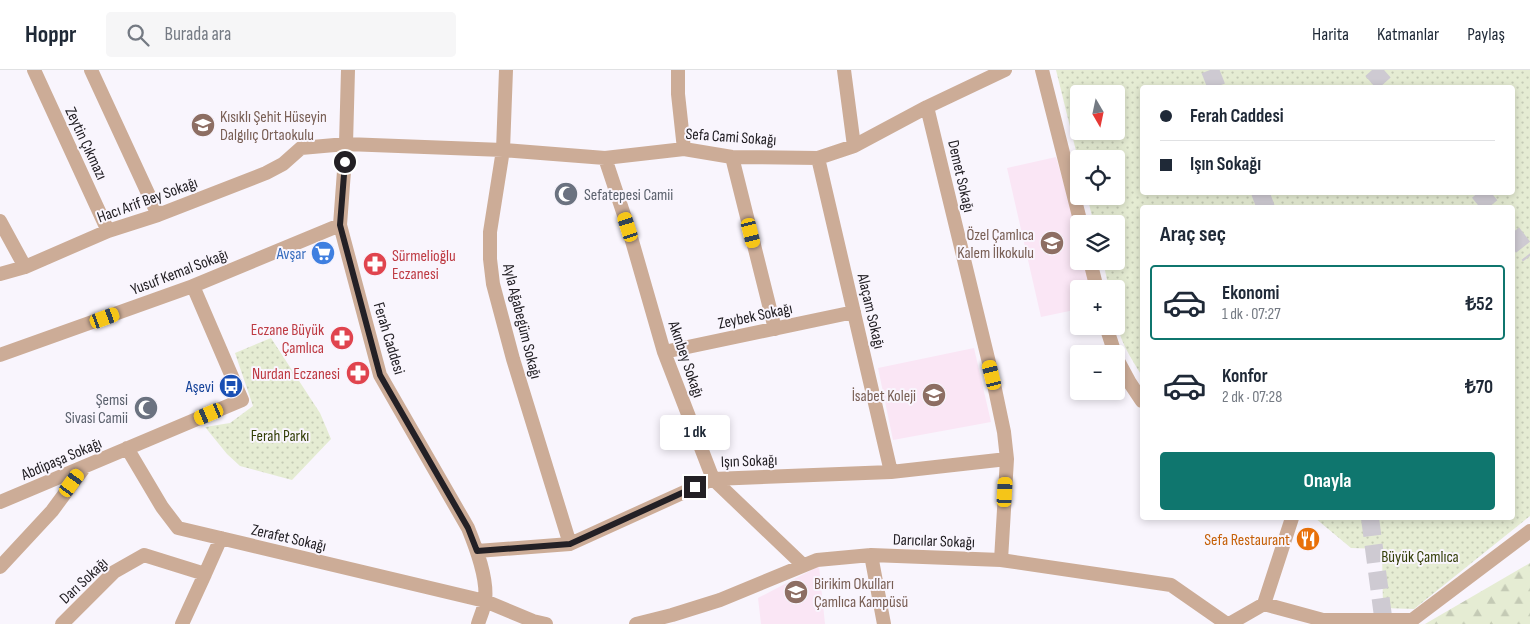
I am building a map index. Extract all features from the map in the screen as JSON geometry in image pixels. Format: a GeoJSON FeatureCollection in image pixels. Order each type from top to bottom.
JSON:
{"type":"FeatureCollection","features":[{"type":"Feature","properties":{"kind":"street","name":"Zeytin Çıkmazı"},"geometry":{"type":"LineString","coordinates":[[34,70],[108,231]]}},
{"type":"Feature","properties":{"kind":"street"},"geometry":{"type":"LineString","coordinates":[[91,70],[158,215]]}},
{"type":"Feature","properties":{"kind":"street","name":"Ferah Caddesi"},"geometry":{"type":"LineString","coordinates":[[348,70],[346,144],[340,225],[380,375],[468,528],[477,551],[483,579],[485,601],[478,624]]}},
{"type":"Feature","properties":{"kind":"street","name":"Ayla Ağabegüm Sokağı"},"geometry":{"type":"LineString","coordinates":[[506,70],[503,150],[490,232],[490,259],[493,284],[513,359],[570,544]]}},
{"type":"Feature","properties":{"kind":"street"},"geometry":{"type":"LineString","coordinates":[[678,70],[678,94],[684,149]]}},
{"type":"Feature","properties":{"kind":"street"},"geometry":{"type":"LineString","coordinates":[[844,70],[854,146]]}},
{"type":"Feature","properties":{"kind":"street","name":"Sefa Cami Sokağı"},"geometry":{"type":"LineString","coordinates":[[301,148],[346,144],[503,150],[606,158],[684,149],[732,156],[818,158],[854,146],[927,107],[1005,70]]}},
{"type":"Feature","properties":{"kind":"street"},"geometry":{"type":"LineString","coordinates":[[1042,70],[1079,215]]}},
{"type":"Feature","properties":{"kind":"street","name":"Demet Sokağı"},"geometry":{"type":"LineString","coordinates":[[927,107],[1004,432],[1007,459],[1001,560]]}},
{"type":"Feature","properties":{"kind":"street","name":"Hacı Arif Bey Sokağı"},"geometry":{"type":"LineString","coordinates":[[0,274],[25,267],[108,231],[158,215],[266,173],[283,164],[301,148]]}},
{"type":"Feature","properties":{"kind":"street"},"geometry":{"type":"LineString","coordinates":[[732,156],[775,328]]}},
{"type":"Feature","properties":{"kind":"street","name":"Akınbey Sokağı"},"geometry":{"type":"LineString","coordinates":[[606,158],[664,352],[713,479],[803,565]]}},
{"type":"Feature","properties":{"kind":"street","name":"Alaçam Sokağı"},"geometry":{"type":"LineString","coordinates":[[818,158],[891,472]]}},
{"type":"Feature","properties":{"kind":"street"},"geometry":{"type":"LineString","coordinates":[[0,221],[25,267]]}},
{"type":"Feature","properties":{"kind":"street","name":"Yusuf Kemal Sokağı"},"geometry":{"type":"LineString","coordinates":[[0,355],[193,286],[340,225]]}},
{"type":"Feature","properties":{"kind":"street","name":"Abdipaşa Sokağı"},"geometry":{"type":"LineString","coordinates":[[0,502],[242,400],[193,286]]}},
{"type":"Feature","properties":{"kind":"street","name":"Zeybek Sokağı"},"geometry":{"type":"LineString","coordinates":[[664,352],[854,312]]}},
{"type":"Feature","properties":{"kind":"street"},"geometry":{"type":"LineString","coordinates":[[1125,373],[1140,398]]}},
{"type":"Feature","properties":{"kind":"street","name":"Zerafet Sokağı"},"geometry":{"type":"LineString","coordinates":[[128,448],[162,507],[178,528],[485,601]]}},
{"type":"Feature","properties":{"kind":"street","name":"Işın Sokağı"},"geometry":{"type":"LineString","coordinates":[[477,551],[570,544],[713,479],[891,472],[1007,459]]}},
{"type":"Feature","properties":{"kind":"street"},"geometry":{"type":"LineString","coordinates":[[0,567],[52,512],[83,468]]}},
{"type":"Feature","properties":{"kind":"street"},"geometry":{"type":"LineString","coordinates":[[1228,624],[1264,604],[1291,520]]}},
{"type":"Feature","properties":{"kind":"street"},"geometry":{"type":"LineString","coordinates":[[1264,604],[1323,620],[1412,620],[1530,531]]}},
{"type":"Feature","properties":{"kind":"street"},"geometry":{"type":"LineString","coordinates":[[182,624],[221,538]]}},
{"type":"Feature","properties":{"kind":"street","name":"Darı Sokağı"},"geometry":{"type":"LineString","coordinates":[[62,624],[114,572],[144,555],[205,574]]}},
{"type":"Feature","properties":{"kind":"street"},"geometry":{"type":"LineString","coordinates":[[871,555],[884,624]]}},
{"type":"Feature","properties":{"kind":"street","name":"Darıcılar Sokağı"},"geometry":{"type":"LineString","coordinates":[[636,624],[672,616],[720,600],[817,560],[871,555],[1001,560],[1171,585],[1228,624]]}},
{"type":"Feature","properties":{"kind":"street"},"geometry":{"type":"LineString","coordinates":[[485,601],[532,621],[546,624]]}},
{"type":"Feature","properties":{"kind":"shaded area","name":"Özel Çamlıca Kalem İlkokulu"},"geometry":{"type":"Polygon","coordinates":[[[1056,157],[1073,215],[1070,215],[1070,270],[1087,270],[1089,280],[1070,280],[1070,311],[1041,317],[1007,168],[1056,157]]]}},
{"type":"Feature","properties":{"kind":"shaded area","name":"İsabet Koleji"},"geometry":{"type":"Polygon","coordinates":[[[974,348],[991,422],[893,440],[878,368],[974,348]]]}},
{"type":"Feature","properties":{"kind":"shaded area","name":"Birikim Okulları Çamlıca Kampüsü"},"geometry":{"type":"Polygon","coordinates":[[[819,566],[825,624],[761,624],[758,598],[819,566]]]}},
{"type":"Feature","properties":{"kind":"green space","name":"Büyük Çamlıca"},"geometry":{"type":"Polygon","coordinates":[[[1056,70],[1530,70],[1530,516],[1414,609],[1383,608],[1382,549],[1351,548],[1317,520],[1515,520],[1515,205],[1140,205],[1140,372],[1120,335],[1125,335],[1125,280],[1107,280],[1105,270],[1125,270],[1125,215],[1092,215],[1089,205],[1125,205],[1125,150],[1076,150],[1073,140],[1125,140],[1125,85],[1070,85],[1070,127],[1056,70]]]}},
{"type":"Feature","properties":{"kind":"green space","name":"Ferah Parkı"},"geometry":{"type":"Polygon","coordinates":[[[271,338],[320,413],[331,439],[292,480],[240,466],[227,454],[205,427],[230,423],[253,406],[235,353],[271,338]]]}},
{"type":"Feature","properties":{"kind":"green space"},"geometry":{"type":"Polygon","coordinates":[[[1530,563],[1530,624],[1425,624],[1530,563]]]}},
{"type":"Feature","properties":{"kind":"tunnel"},"geometry":{"type":"LineString","coordinates":[[1210,70],[1216,85]]}},
{"type":"Feature","properties":{"kind":"tunnel"},"geometry":{"type":"LineString","coordinates":[[1372,70],[1385,85]]}},
{"type":"Feature","properties":{"kind":"tunnel"},"geometry":{"type":"LineString","coordinates":[[1261,195],[1265,205]]}},
{"type":"Feature","properties":{"kind":"tunnel"},"geometry":{"type":"LineString","coordinates":[[1481,195],[1490,205]]}},
{"type":"Feature","properties":{"kind":"tunnel"},"geometry":{"type":"LineString","coordinates":[[1515,237],[1530,256]]}},
{"type":"Feature","properties":{"kind":"tunnel"},"geometry":{"type":"LineString","coordinates":[[1370,520],[1384,624]]}},
{"type":"Feature","properties":{"kind":"place","name":"Kısıklı Şehit Hüseyin Dalgılıç Ortaokulu"},"geometry":{"type":"Point","coordinates":[203,125]}},
{"type":"Feature","properties":{"kind":"place","name":"Sefatepesi Camii"},"geometry":{"type":"Point","coordinates":[566,194]}},
{"type":"Feature","properties":{"kind":"place","name":"Özel Çamlıca Kalem İlkokulu"},"geometry":{"type":"Point","coordinates":[1052,243]}},
{"type":"Feature","properties":{"kind":"place","name":"Avşar"},"geometry":{"type":"Point","coordinates":[323,253]}},
{"type":"Feature","properties":{"kind":"place","name":"Sürmelioğlu Eczanesi"},"geometry":{"type":"Point","coordinates":[375,264]}},
{"type":"Feature","properties":{"kind":"place","name":"Eczane Büyük Çamlıca"},"geometry":{"type":"Point","coordinates":[342,338]}},
{"type":"Feature","properties":{"kind":"place","name":"Nurdan Eczanesi"},"geometry":{"type":"Point","coordinates":[358,373]}},
{"type":"Feature","properties":{"kind":"place","name":"Aşevi"},"geometry":{"type":"Point","coordinates":[231,386]}},
{"type":"Feature","properties":{"kind":"place","name":"İsabet Koleji"},"geometry":{"type":"Point","coordinates":[934,395]}},
{"type":"Feature","properties":{"kind":"place","name":"Şemsi Sivasi Camii"},"geometry":{"type":"Point","coordinates":[146,408]}},
{"type":"Feature","properties":{"kind":"place","name":"Sefa Restaurant"},"geometry":{"type":"Point","coordinates":[1308,539]}},
{"type":"Feature","properties":{"kind":"place","name":"Birikim Okulları Çamlıca Kampüsü"},"geometry":{"type":"Point","coordinates":[796,592]}},
{"type":"Feature","properties":{"kind":"route"},"geometry":{"type":"LineString","coordinates":[[345,162],[340,225],[380,375],[468,528],[477,551],[570,544],[695,487]]}}]}
